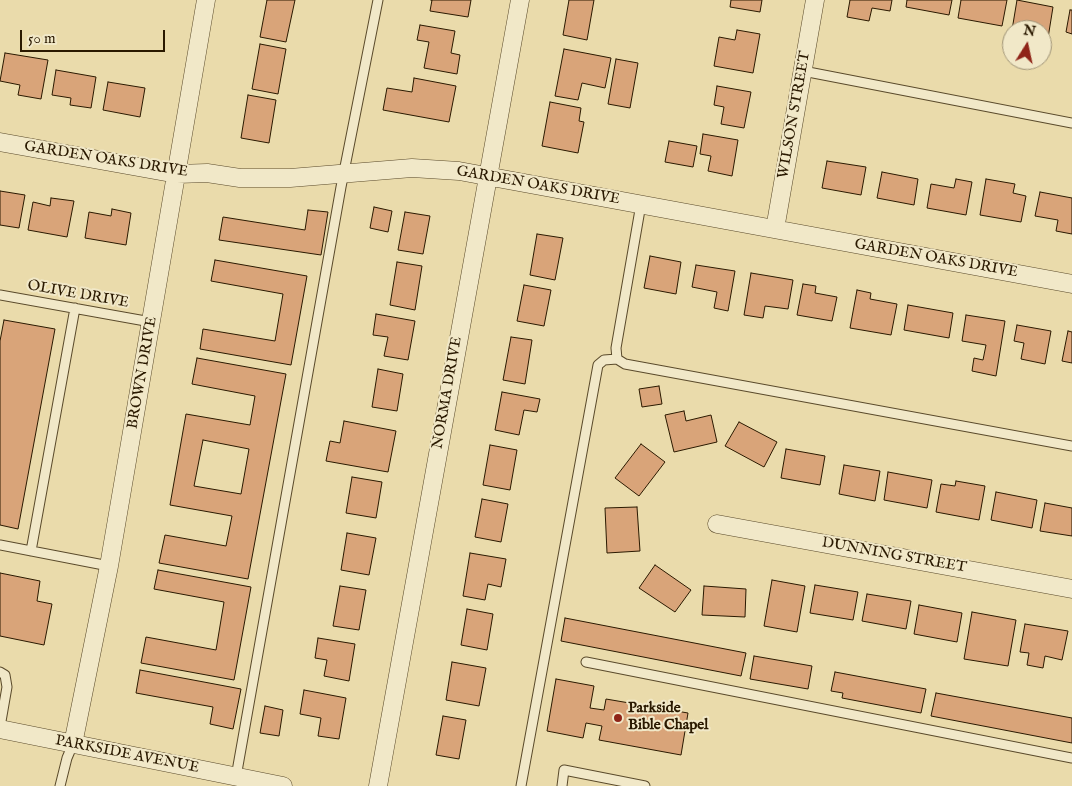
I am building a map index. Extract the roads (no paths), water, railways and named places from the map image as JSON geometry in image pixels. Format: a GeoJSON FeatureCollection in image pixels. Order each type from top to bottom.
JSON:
{"type":"FeatureCollection","features":[{"type":"Feature","properties":{"kind":"street","name":"BROWN DRIVE"},"geometry":{"type":"LineString","coordinates":[[73,744],[109,566],[206,0]]}},
{"type":"Feature","properties":{"kind":"street","name":"NORMA DRIVE"},"geometry":{"type":"LineString","coordinates":[[378,786],[520,0]]}},
{"type":"Feature","properties":{"kind":"street","name":"WILSON STREET"},"geometry":{"type":"LineString","coordinates":[[776,229],[815,0]]}},
{"type":"Feature","properties":{"kind":"street","name":"GARDEN OAKS DRIVE"},"geometry":{"type":"LineString","coordinates":[[0,142],[177,174],[207,173],[240,178],[290,178],[412,168],[459,171],[1072,284]]}},
{"type":"Feature","properties":{"kind":"street","name":"DUNNING STREET"},"geometry":{"type":"LineString","coordinates":[[717,524],[1072,589]]}},
{"type":"Feature","properties":{"kind":"street","name":"PARKSIDE AVENUE"},"geometry":{"type":"LineString","coordinates":[[0,728],[283,786]]}},
{"type":"Feature","properties":{"kind":"lane"},"geometry":{"type":"LineString","coordinates":[[236,776],[344,173],[378,0]]}},
{"type":"Feature","properties":{"kind":"lane"},"geometry":{"type":"LineString","coordinates":[[803,71],[1072,123]]}},
{"type":"Feature","properties":{"kind":"lane"},"geometry":{"type":"LineString","coordinates":[[617,359],[616,348],[641,204]]}},
{"type":"Feature","properties":{"kind":"lane","name":"OLIVE DRIVE"},"geometry":{"type":"LineString","coordinates":[[0,295],[151,322]]}},
{"type":"Feature","properties":{"kind":"lane"},"geometry":{"type":"LineString","coordinates":[[31,551],[75,308]]}},
{"type":"Feature","properties":{"kind":"lane"},"geometry":{"type":"LineString","coordinates":[[521,786],[598,365],[604,360],[617,359],[635,366],[1072,446]]}},
{"type":"Feature","properties":{"kind":"lane"},"geometry":{"type":"LineString","coordinates":[[0,545],[109,566]]}},
{"type":"Feature","properties":{"kind":"lane"},"geometry":{"type":"LineString","coordinates":[[586,662],[1072,758]]}},
{"type":"Feature","properties":{"kind":"lane"},"geometry":{"type":"LineString","coordinates":[[0,672],[5,675],[7,687],[0,728]]}},
{"type":"Feature","properties":{"kind":"lane"},"geometry":{"type":"LineString","coordinates":[[60,786],[67,758],[73,744]]}},
{"type":"Feature","properties":{"kind":"lane"},"geometry":{"type":"LineString","coordinates":[[562,786],[564,770],[645,786]]}},
{"type":"Feature","properties":{"kind":"place","name":"Parkside Bible Chapel"},"geometry":{"type":"Point","coordinates":[618,718]}}]}
